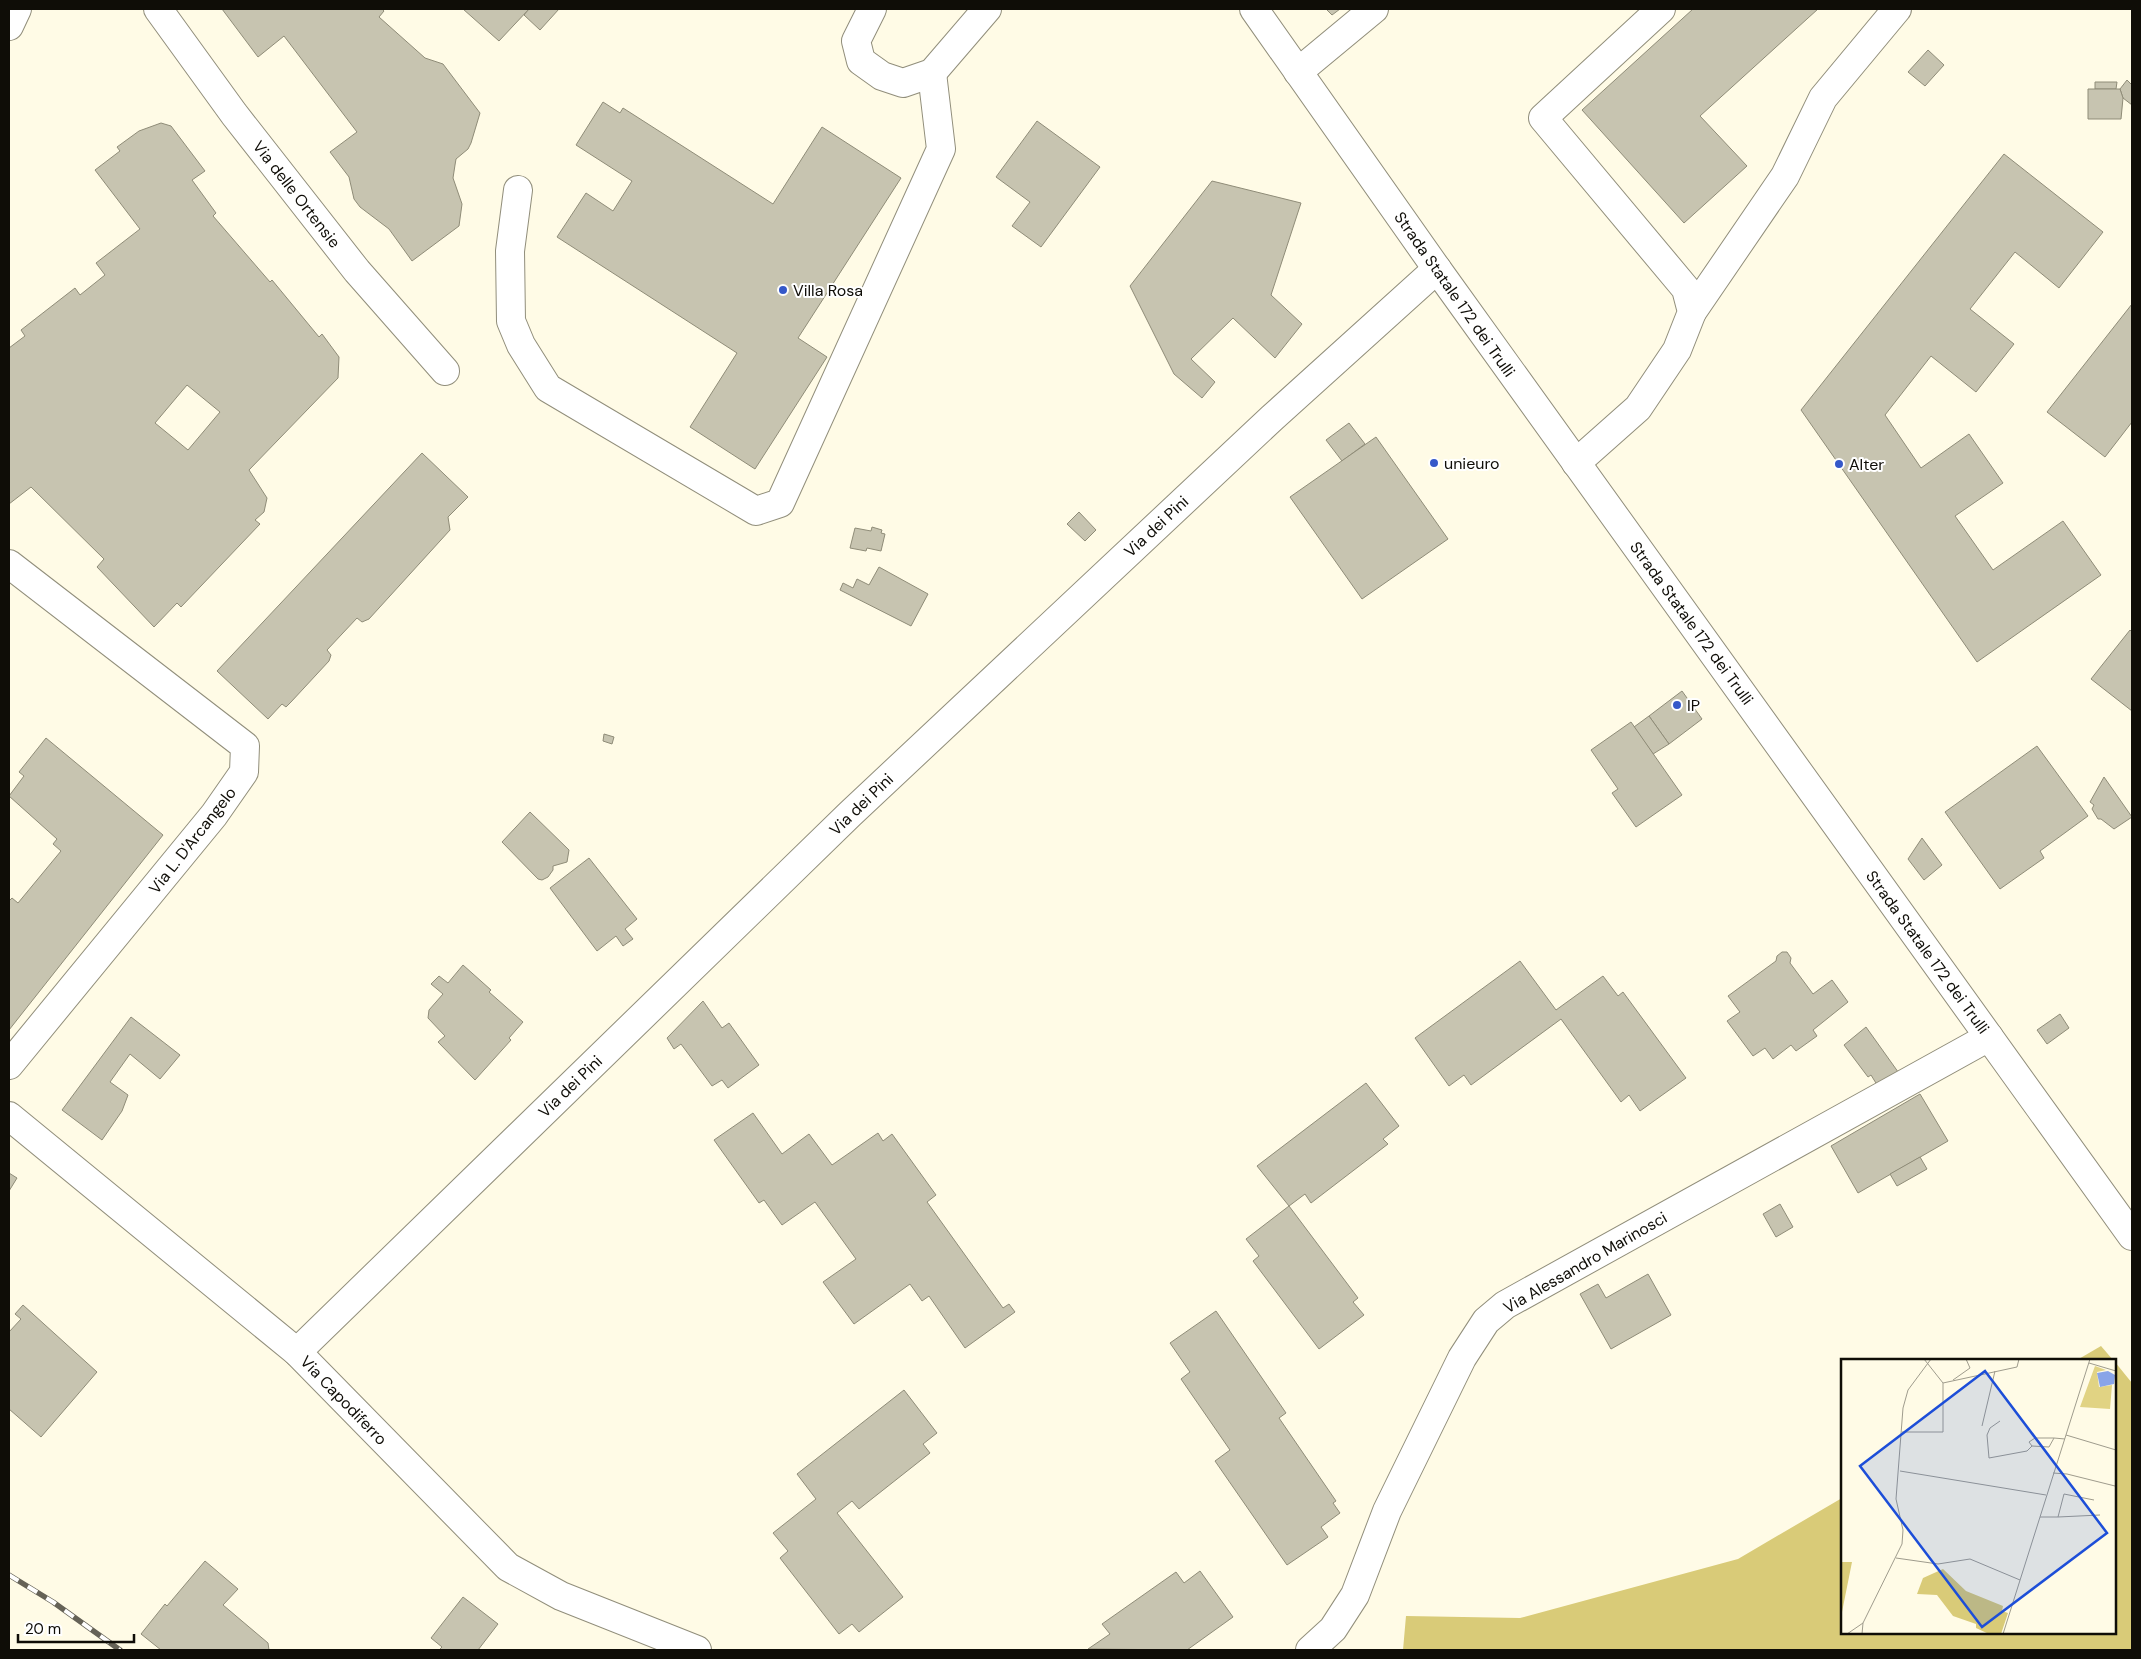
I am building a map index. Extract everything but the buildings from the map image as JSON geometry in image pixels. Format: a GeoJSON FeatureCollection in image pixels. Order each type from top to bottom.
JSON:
{"type":"FeatureCollection","features":[{"type":"Feature","properties":{"kind":"street"},"geometry":{"type":"LineString","coordinates":[[9,26],[17,9]]}},
{"type":"Feature","properties":{"kind":"street","name":"Via delle Ortensie"},"geometry":{"type":"LineString","coordinates":[[158,9],[234,114],[345,255],[445,371]]}},
{"type":"Feature","properties":{"kind":"street"},"geometry":{"type":"LineString","coordinates":[[872,9],[856,41],[861,61],[882,76],[903,83],[932,74],[987,9]]}},
{"type":"Feature","properties":{"kind":"street","name":"Strada Statale 172 dei Trulli"},"geometry":{"type":"LineString","coordinates":[[1254,9],[1437,269],[2132,1236]]}},
{"type":"Feature","properties":{"kind":"street"},"geometry":{"type":"LineString","coordinates":[[1298,72],[1374,9]]}},
{"type":"Feature","properties":{"kind":"street"},"geometry":{"type":"LineString","coordinates":[[1660,9],[1543,118],[1686,288],[1692,312]]}},
{"type":"Feature","properties":{"kind":"street"},"geometry":{"type":"LineString","coordinates":[[1576,463],[1638,408],[1677,350],[1692,312],[1786,176],[1823,98],[1897,9]]}},
{"type":"Feature","properties":{"kind":"street"},"geometry":{"type":"LineString","coordinates":[[518,190],[510,252],[511,321],[521,346],[548,388],[756,511],[780,503],[941,149],[932,74]]}},
{"type":"Feature","properties":{"kind":"street","name":"Via dei Pini"},"geometry":{"type":"LineString","coordinates":[[297,1352],[850,814],[1272,418],[1437,269]]}},
{"type":"Feature","properties":{"kind":"street","name":"Via L. D'Arcangelo"},"geometry":{"type":"LineString","coordinates":[[9,564],[245,746],[244,772],[214,815],[9,1065]]}},
{"type":"Feature","properties":{"kind":"street","name":"Via Alessandro Marinosci"},"geometry":{"type":"LineString","coordinates":[[1310,1650],[1333,1629],[1355,1595],[1387,1511],[1462,1358],[1486,1321],[1505,1305],[1989,1037]]}},
{"type":"Feature","properties":{"kind":"street","name":"Via Capodiferro"},"geometry":{"type":"LineString","coordinates":[[9,1116],[297,1352],[508,1567],[562,1596],[697,1650]]}},
{"type":"Feature","properties":{"kind":"shaded area"},"geometry":{"type":"Polygon","coordinates":[[[2101,1346],[2112,1359],[2079,1359],[2101,1346]]]}},
{"type":"Feature","properties":{"kind":"shaded area"},"geometry":{"type":"Polygon","coordinates":[[[2116,1363],[2132,1383],[2132,1650],[1403,1650],[1406,1616],[1520,1618],[1738,1559],[1841,1499],[1841,1634],[2116,1634],[2116,1363]]]}},
{"type":"Feature","properties":{"kind":"railway"},"geometry":{"type":"LineString","coordinates":[[9,1575],[53,1602],[120,1650]]}},
{"type":"Feature","properties":{"kind":"place","name":"Villa Rosa"},"geometry":{"type":"Point","coordinates":[783,290]}},
{"type":"Feature","properties":{"kind":"place","name":"unieuro"},"geometry":{"type":"Point","coordinates":[1434,463]}},
{"type":"Feature","properties":{"kind":"place","name":"Alter"},"geometry":{"type":"Point","coordinates":[1839,464]}},
{"type":"Feature","properties":{"kind":"place","name":"IP"},"geometry":{"type":"Point","coordinates":[1677,705]}}]}
